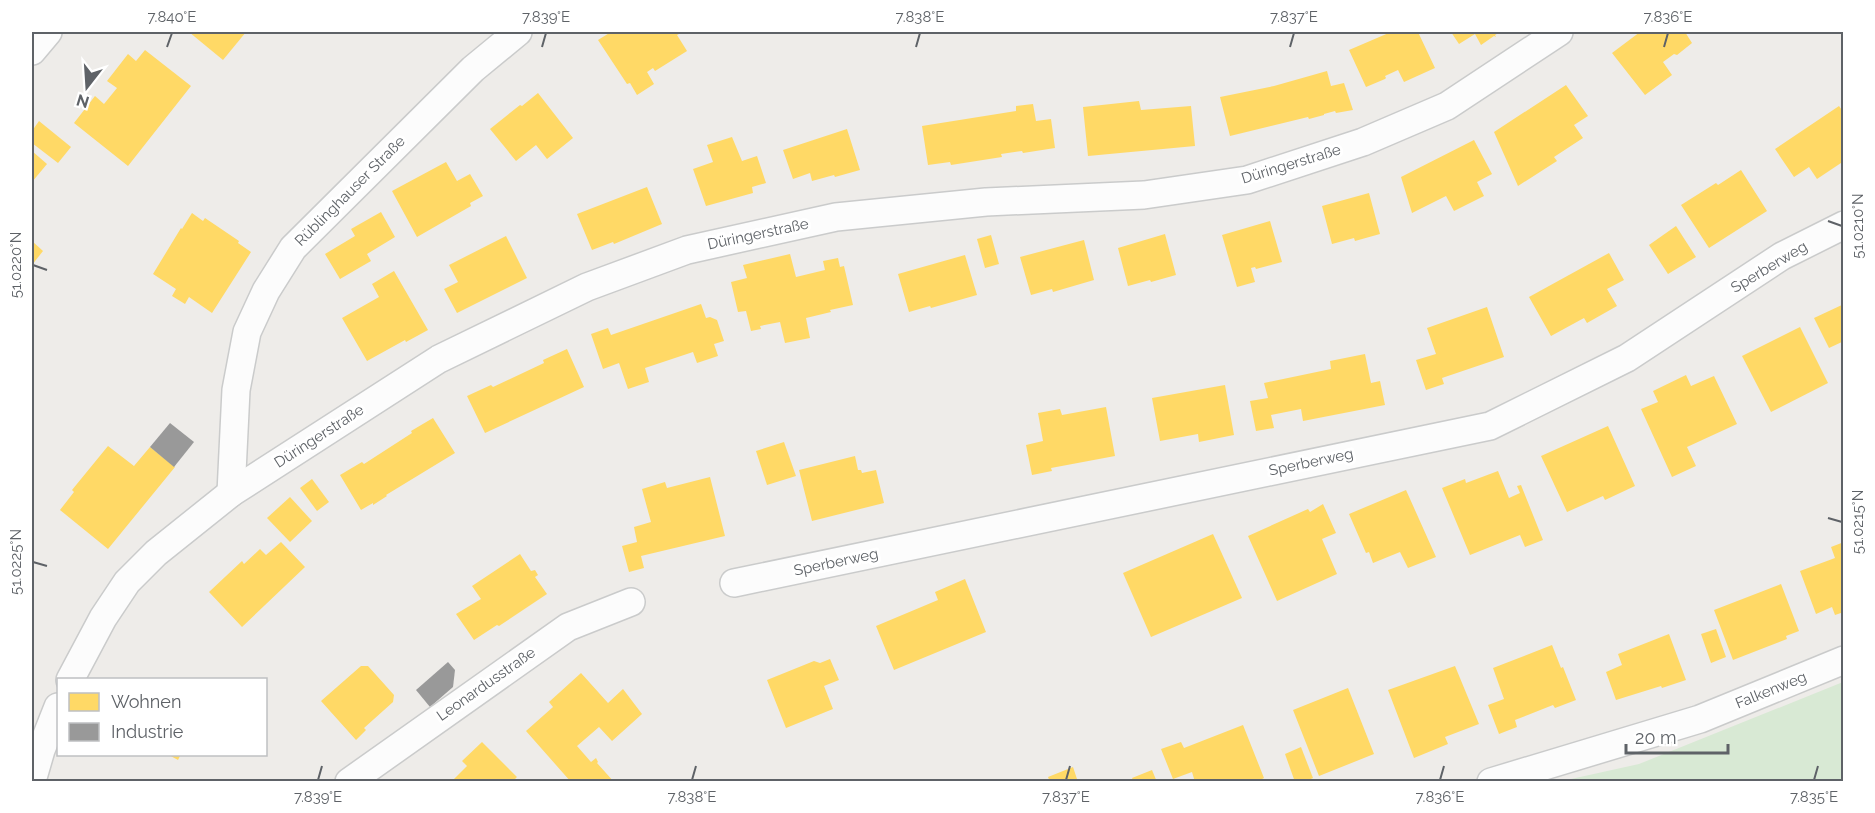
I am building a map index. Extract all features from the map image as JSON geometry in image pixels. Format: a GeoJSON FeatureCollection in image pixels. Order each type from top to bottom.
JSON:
{"type":"FeatureCollection","features":[{"type":"Feature","properties":{"kind":"street"},"geometry":{"type":"LineString","coordinates":[[32,51],[48,32]]}},
{"type":"Feature","properties":{"kind":"street","name":"Rüblinghauser Straße"},"geometry":{"type":"LineString","coordinates":[[231,493],[236,390],[247,332],[266,291],[292,248],[473,69],[518,32]]}},
{"type":"Feature","properties":{"kind":"street","name":"Düringerstraße"},"geometry":{"type":"LineString","coordinates":[[71,678],[103,618],[127,582],[156,553],[231,493],[439,359],[587,287],[687,249],[836,217],[986,202],[1144,195],[1247,180],[1363,142],[1447,106],[1559,32]]}},
{"type":"Feature","properties":{"kind":"street","name":"Sperberweg"},"geometry":{"type":"LineString","coordinates":[[734,583],[1490,426],[1627,358],[1782,256],[1844,225]]}},
{"type":"Feature","properties":{"kind":"street","name":"Leonardusstraße"},"geometry":{"type":"LineString","coordinates":[[349,782],[568,627],[631,602]]}},
{"type":"Feature","properties":{"kind":"street","name":"Falkenweg"},"geometry":{"type":"LineString","coordinates":[[1491,782],[1700,719],[1844,660]]}},
{"type":"Feature","properties":{"kind":"street"},"geometry":{"type":"LineString","coordinates":[[32,781],[40,750],[57,709]]}},
{"type":"Feature","properties":{"kind":"green space"},"geometry":{"type":"Polygon","coordinates":[[[1843,682],[1843,781],[1562,781],[1639,764],[1843,682]]]}},
{"type":"Feature","properties":{"kind":"building: Wohnen"},"geometry":{"type":"Polygon","coordinates":[[[189,32],[246,32],[223,60],[189,32]]]}},
{"type":"Feature","properties":{"kind":"building: Wohnen"},"geometry":{"type":"Polygon","coordinates":[[[611,32],[683,32],[677,35],[687,51],[655,71],[653,68],[647,72],[654,84],[637,95],[598,40],[611,32]]]}},
{"type":"Feature","properties":{"kind":"building: Wohnen"},"geometry":{"type":"Polygon","coordinates":[[[1391,32],[1418,32],[1435,68],[1404,82],[1398,70],[1385,76],[1385,79],[1366,87],[1349,50],[1391,32]]]}},
{"type":"Feature","properties":{"kind":"building: Wohnen"},"geometry":{"type":"Polygon","coordinates":[[[1451,32],[1500,32],[1495,35],[1496,37],[1494,36],[1481,45],[1475,34],[1459,44],[1451,32]]]}},
{"type":"Feature","properties":{"kind":"building: Wohnen"},"geometry":{"type":"Polygon","coordinates":[[[1640,32],[1685,32],[1692,43],[1677,55],[1674,54],[1663,62],[1672,75],[1645,95],[1612,53],[1640,32]]]}},
{"type":"Feature","properties":{"kind":"building: Wohnen"},"geometry":{"type":"Polygon","coordinates":[[[145,50],[191,86],[128,166],[74,123],[95,96],[104,104],[117,88],[107,81],[128,54],[136,61],[145,50]]]}},
{"type":"Feature","properties":{"kind":"building: Wohnen"},"geometry":{"type":"Polygon","coordinates":[[[1327,71],[1331,86],[1344,83],[1353,110],[1336,113],[1335,111],[1230,136],[1220,97],[1274,86],[1327,71]]]}},
{"type":"Feature","properties":{"kind":"building: Wohnen"},"geometry":{"type":"Polygon","coordinates":[[[1566,85],[1588,116],[1574,125],[1583,138],[1554,157],[1557,161],[1518,186],[1494,132],[1566,85]]]}},
{"type":"Feature","properties":{"kind":"building: Wohnen"},"geometry":{"type":"Polygon","coordinates":[[[538,93],[573,138],[547,159],[536,145],[516,161],[490,129],[538,93]]]}},
{"type":"Feature","properties":{"kind":"building: Wohnen"},"geometry":{"type":"Polygon","coordinates":[[[1139,101],[1141,110],[1191,106],[1195,146],[1088,156],[1083,107],[1139,101]]]}},
{"type":"Feature","properties":{"kind":"building: Wohnen"},"geometry":{"type":"Polygon","coordinates":[[[1033,104],[1036,121],[1051,119],[1055,148],[1001,154],[1002,157],[951,165],[950,162],[928,165],[922,126],[1016,111],[1016,106],[1033,104]]]}},
{"type":"Feature","properties":{"kind":"building: Wohnen"},"geometry":{"type":"Polygon","coordinates":[[[1839,106],[1844,113],[1844,161],[1817,179],[1809,167],[1794,177],[1775,149],[1839,106]]]}},
{"type":"Feature","properties":{"kind":"building: Wohnen"},"geometry":{"type":"Polygon","coordinates":[[[39,121],[71,147],[58,163],[32,143],[32,131],[39,121]]]}},
{"type":"Feature","properties":{"kind":"building: Wohnen"},"geometry":{"type":"Polygon","coordinates":[[[847,129],[860,170],[812,181],[810,173],[793,179],[783,150],[847,129]]]}},
{"type":"Feature","properties":{"kind":"building: Wohnen"},"geometry":{"type":"Polygon","coordinates":[[[732,137],[742,161],[757,156],[766,183],[752,187],[753,193],[706,206],[693,169],[713,162],[707,145],[732,137]]]}},
{"type":"Feature","properties":{"kind":"building: Wohnen"},"geometry":{"type":"Polygon","coordinates":[[[1474,140],[1492,174],[1477,182],[1484,196],[1454,211],[1446,196],[1412,213],[1401,177],[1474,140]]]}},
{"type":"Feature","properties":{"kind":"building: Wohnen"},"geometry":{"type":"Polygon","coordinates":[[[32,151],[47,164],[32,182],[32,151]]]}},
{"type":"Feature","properties":{"kind":"building: Wohnen"},"geometry":{"type":"Polygon","coordinates":[[[446,162],[457,181],[470,174],[483,196],[470,203],[471,206],[417,237],[392,191],[446,162]]]}},
{"type":"Feature","properties":{"kind":"building: Wohnen"},"geometry":{"type":"Polygon","coordinates":[[[1741,170],[1767,211],[1709,248],[1681,205],[1741,170]]]}},
{"type":"Feature","properties":{"kind":"building: Wohnen"},"geometry":{"type":"Polygon","coordinates":[[[647,187],[662,224],[614,244],[613,242],[592,250],[577,214],[647,187]]]}},
{"type":"Feature","properties":{"kind":"building: Wohnen"},"geometry":{"type":"Polygon","coordinates":[[[1369,193],[1380,234],[1332,244],[1322,206],[1369,193]]]}},
{"type":"Feature","properties":{"kind":"building: Wohnen"},"geometry":{"type":"Polygon","coordinates":[[[381,212],[395,237],[367,254],[371,261],[340,279],[325,254],[355,236],[351,229],[381,212]]]}},
{"type":"Feature","properties":{"kind":"building: Wohnen"},"geometry":{"type":"Polygon","coordinates":[[[192,213],[203,221],[205,218],[251,252],[212,313],[189,297],[185,304],[172,296],[176,289],[153,274],[192,213]]]}},
{"type":"Feature","properties":{"kind":"building: Wohnen"},"geometry":{"type":"Polygon","coordinates":[[[1270,221],[1282,262],[1256,269],[1251,268],[1255,282],[1237,287],[1222,235],[1270,221]]]}},
{"type":"Feature","properties":{"kind":"building: Wohnen"},"geometry":{"type":"Polygon","coordinates":[[[1676,226],[1696,257],[1668,274],[1649,245],[1676,226]]]}},
{"type":"Feature","properties":{"kind":"building: Wohnen"},"geometry":{"type":"Polygon","coordinates":[[[1165,234],[1176,275],[1128,286],[1118,248],[1165,234]]]}},
{"type":"Feature","properties":{"kind":"building: Wohnen"},"geometry":{"type":"Polygon","coordinates":[[[991,235],[999,264],[985,268],[977,239],[991,235]]]}},
{"type":"Feature","properties":{"kind":"building: Wohnen"},"geometry":{"type":"Polygon","coordinates":[[[506,236],[527,278],[457,313],[444,289],[458,282],[449,265],[506,236]]]}},
{"type":"Feature","properties":{"kind":"building: Wohnen"},"geometry":{"type":"Polygon","coordinates":[[[1084,240],[1094,280],[1053,292],[1052,289],[1031,295],[1020,257],[1084,240]]]}},
{"type":"Feature","properties":{"kind":"building: Wohnen"},"geometry":{"type":"Polygon","coordinates":[[[32,241],[43,251],[32,265],[32,241]]]}},
{"type":"Feature","properties":{"kind":"building: Wohnen"},"geometry":{"type":"Polygon","coordinates":[[[1609,253],[1624,280],[1607,289],[1617,306],[1587,323],[1584,318],[1551,336],[1529,297],[1609,253]]]}},
{"type":"Feature","properties":{"kind":"building: Wohnen"},"geometry":{"type":"Polygon","coordinates":[[[790,254],[796,277],[825,270],[823,261],[838,258],[840,267],[844,266],[853,305],[806,318],[810,338],[785,343],[780,322],[760,326],[761,329],[751,331],[746,311],[738,312],[731,282],[747,278],[743,265],[790,254]]]}},
{"type":"Feature","properties":{"kind":"building: Wohnen"},"geometry":{"type":"Polygon","coordinates":[[[965,255],[977,295],[909,312],[898,274],[965,255]]]}},
{"type":"Feature","properties":{"kind":"building: Wohnen"},"geometry":{"type":"Polygon","coordinates":[[[394,271],[428,330],[367,361],[342,318],[379,297],[372,284],[394,271]]]}},
{"type":"Feature","properties":{"kind":"building: Wohnen"},"geometry":{"type":"Polygon","coordinates":[[[701,304],[706,318],[717,320],[724,341],[714,344],[718,356],[697,363],[693,352],[645,368],[649,382],[628,389],[619,363],[603,369],[591,334],[608,328],[611,335],[701,304]]]}},
{"type":"Feature","properties":{"kind":"building: Wohnen"},"geometry":{"type":"Polygon","coordinates":[[[1844,304],[1844,341],[1829,348],[1814,318],[1844,304]]]}},
{"type":"Feature","properties":{"kind":"building: Wohnen"},"geometry":{"type":"Polygon","coordinates":[[[1487,307],[1504,357],[1442,378],[1444,384],[1426,390],[1416,360],[1436,354],[1427,328],[1487,307]]]}},
{"type":"Feature","properties":{"kind":"building: Wohnen"},"geometry":{"type":"Polygon","coordinates":[[[1800,327],[1828,383],[1771,412],[1742,356],[1800,327]]]}},
{"type":"Feature","properties":{"kind":"building: Wohnen"},"geometry":{"type":"Polygon","coordinates":[[[567,349],[584,387],[485,433],[467,396],[491,385],[493,387],[544,363],[543,360],[567,349]]]}},
{"type":"Feature","properties":{"kind":"building: Wohnen"},"geometry":{"type":"Polygon","coordinates":[[[1365,354],[1371,383],[1380,381],[1385,405],[1303,421],[1301,409],[1271,415],[1274,428],[1256,431],[1250,401],[1268,398],[1264,383],[1331,369],[1330,361],[1365,354]]]}},
{"type":"Feature","properties":{"kind":"building: Wohnen"},"geometry":{"type":"Polygon","coordinates":[[[1686,375],[1691,386],[1714,376],[1737,424],[1687,447],[1696,466],[1672,477],[1641,409],[1658,402],[1653,391],[1686,375]]]}},
{"type":"Feature","properties":{"kind":"building: Wohnen"},"geometry":{"type":"Polygon","coordinates":[[[1225,385],[1234,435],[1199,442],[1198,434],[1160,441],[1152,398],[1225,385]]]}},
{"type":"Feature","properties":{"kind":"building: Wohnen"},"geometry":{"type":"Polygon","coordinates":[[[1106,407],[1115,456],[1051,468],[1052,471],[1032,475],[1026,445],[1043,441],[1038,413],[1060,409],[1062,415],[1106,407]]]}},
{"type":"Feature","properties":{"kind":"building: Wohnen"},"geometry":{"type":"Polygon","coordinates":[[[433,418],[455,453],[373,505],[373,503],[361,510],[340,475],[362,462],[364,464],[433,418]]]}},
{"type":"Feature","properties":{"kind":"building: Wohnen"},"geometry":{"type":"Polygon","coordinates":[[[1608,426],[1635,486],[1605,500],[1603,496],[1567,512],[1541,456],[1608,426]]]}},
{"type":"Feature","properties":{"kind":"building: Wohnen"},"geometry":{"type":"Polygon","coordinates":[[[784,442],[796,476],[767,485],[756,451],[784,442]]]}},
{"type":"Feature","properties":{"kind":"building: Wohnen"},"geometry":{"type":"Polygon","coordinates":[[[108,446],[134,466],[150,447],[175,467],[108,549],[60,510],[74,492],[72,490],[108,446]]]}},
{"type":"Feature","properties":{"kind":"building: Wohnen"},"geometry":{"type":"Polygon","coordinates":[[[855,456],[858,470],[862,473],[876,470],[884,503],[812,521],[799,470],[855,456]]]}},
{"type":"Feature","properties":{"kind":"building: Wohnen"},"geometry":{"type":"Polygon","coordinates":[[[1498,471],[1509,498],[1520,493],[1517,486],[1521,485],[1543,540],[1525,547],[1520,535],[1470,555],[1442,488],[1465,479],[1466,483],[1498,471]]]}},
{"type":"Feature","properties":{"kind":"building: Wohnen"},"geometry":{"type":"Polygon","coordinates":[[[710,477],[725,536],[641,556],[644,568],[629,572],[622,546],[637,542],[634,527],[651,522],[642,489],[665,482],[667,488],[710,477]]]}},
{"type":"Feature","properties":{"kind":"building: Wohnen"},"geometry":{"type":"Polygon","coordinates":[[[312,479],[329,502],[317,511],[300,488],[312,479]]]}},
{"type":"Feature","properties":{"kind":"building: Wohnen"},"geometry":{"type":"Polygon","coordinates":[[[1406,490],[1436,557],[1408,568],[1400,552],[1373,563],[1369,552],[1366,553],[1349,514],[1406,490]]]}},
{"type":"Feature","properties":{"kind":"building: Wohnen"},"geometry":{"type":"Polygon","coordinates":[[[290,497],[312,521],[290,542],[267,518],[290,497]]]}},
{"type":"Feature","properties":{"kind":"building: Wohnen"},"geometry":{"type":"Polygon","coordinates":[[[1323,504],[1336,533],[1322,539],[1337,574],[1277,601],[1248,536],[1308,509],[1310,512],[1323,504]]]}},
{"type":"Feature","properties":{"kind":"building: Wohnen"},"geometry":{"type":"Polygon","coordinates":[[[1213,534],[1242,598],[1151,637],[1123,573],[1213,534]]]}},
{"type":"Feature","properties":{"kind":"building: Wohnen"},"geometry":{"type":"Polygon","coordinates":[[[281,542],[305,567],[242,627],[209,592],[242,561],[244,564],[260,549],[266,555],[281,542]]]}},
{"type":"Feature","properties":{"kind":"building: Wohnen"},"geometry":{"type":"Polygon","coordinates":[[[1844,542],[1844,612],[1835,615],[1832,607],[1816,614],[1800,571],[1835,558],[1831,547],[1844,542]]]}},
{"type":"Feature","properties":{"kind":"building: Wohnen"},"geometry":{"type":"Polygon","coordinates":[[[520,554],[531,571],[535,570],[538,575],[535,577],[547,594],[474,640],[456,614],[481,599],[472,586],[520,554]]]}},
{"type":"Feature","properties":{"kind":"building: Wohnen"},"geometry":{"type":"Polygon","coordinates":[[[965,579],[986,632],[894,670],[876,626],[938,600],[935,592],[965,579]]]}},
{"type":"Feature","properties":{"kind":"building: Wohnen"},"geometry":{"type":"Polygon","coordinates":[[[1781,584],[1799,631],[1786,636],[1787,639],[1733,660],[1714,610],[1781,584]]]}},
{"type":"Feature","properties":{"kind":"building: Wohnen"},"geometry":{"type":"Polygon","coordinates":[[[1716,629],[1726,657],[1711,663],[1701,634],[1716,629]]]}},
{"type":"Feature","properties":{"kind":"building: Wohnen"},"geometry":{"type":"Polygon","coordinates":[[[1669,634],[1686,680],[1616,700],[1606,672],[1622,665],[1618,654],[1669,634]]]}},
{"type":"Feature","properties":{"kind":"building: Wohnen"},"geometry":{"type":"Polygon","coordinates":[[[1552,645],[1576,700],[1555,708],[1553,705],[1515,720],[1517,727],[1499,734],[1488,705],[1504,699],[1493,668],[1552,645]]]}},
{"type":"Feature","properties":{"kind":"building: Wohnen"},"geometry":{"type":"Polygon","coordinates":[[[830,659],[839,680],[824,686],[833,709],[786,728],[767,680],[814,661],[820,663],[830,659]]]}},
{"type":"Feature","properties":{"kind":"building: Wohnen"},"geometry":{"type":"Polygon","coordinates":[[[361,666],[368,666],[394,695],[393,702],[364,728],[366,730],[356,740],[321,701],[361,666]]]}},
{"type":"Feature","properties":{"kind":"building: Wohnen"},"geometry":{"type":"Polygon","coordinates":[[[1455,666],[1479,724],[1445,737],[1448,744],[1414,758],[1388,690],[1455,666]]]}},
{"type":"Feature","properties":{"kind":"building: Wohnen"},"geometry":{"type":"Polygon","coordinates":[[[581,673],[608,703],[623,689],[642,714],[612,741],[599,727],[577,746],[591,762],[596,758],[597,763],[614,782],[571,782],[526,731],[553,707],[549,702],[581,673]]]}},
{"type":"Feature","properties":{"kind":"building: Wohnen"},"geometry":{"type":"Polygon","coordinates":[[[1348,688],[1374,754],[1319,776],[1293,710],[1348,688]]]}},
{"type":"Feature","properties":{"kind":"building: Wohnen"},"geometry":{"type":"Polygon","coordinates":[[[1243,725],[1264,778],[1256,782],[1195,782],[1192,772],[1173,779],[1161,749],[1181,742],[1184,748],[1243,725]]]}},
{"type":"Feature","properties":{"kind":"building: Wohnen"},"geometry":{"type":"Polygon","coordinates":[[[482,742],[517,777],[512,782],[451,782],[467,766],[462,761],[482,742]]]}},
{"type":"Feature","properties":{"kind":"building: Wohnen"},"geometry":{"type":"Polygon","coordinates":[[[1301,747],[1313,778],[1304,782],[1295,782],[1285,754],[1301,747]]]}},
{"type":"Feature","properties":{"kind":"building: Wohnen"},"geometry":{"type":"Polygon","coordinates":[[[1073,767],[1078,782],[1050,782],[1048,777],[1073,767]]]}},
{"type":"Feature","properties":{"kind":"building: Wohnen"},"geometry":{"type":"Polygon","coordinates":[[[1152,770],[1157,782],[1134,782],[1132,778],[1152,770]]]}},
{"type":"Feature","properties":{"kind":"building: Industrie"},"geometry":{"type":"Polygon","coordinates":[[[170,423],[194,442],[174,467],[150,447],[170,423]]]}},
{"type":"Feature","properties":{"kind":"building: Industrie"},"geometry":{"type":"Polygon","coordinates":[[[448,662],[455,670],[453,687],[430,707],[416,690],[448,662]]]}}]}
